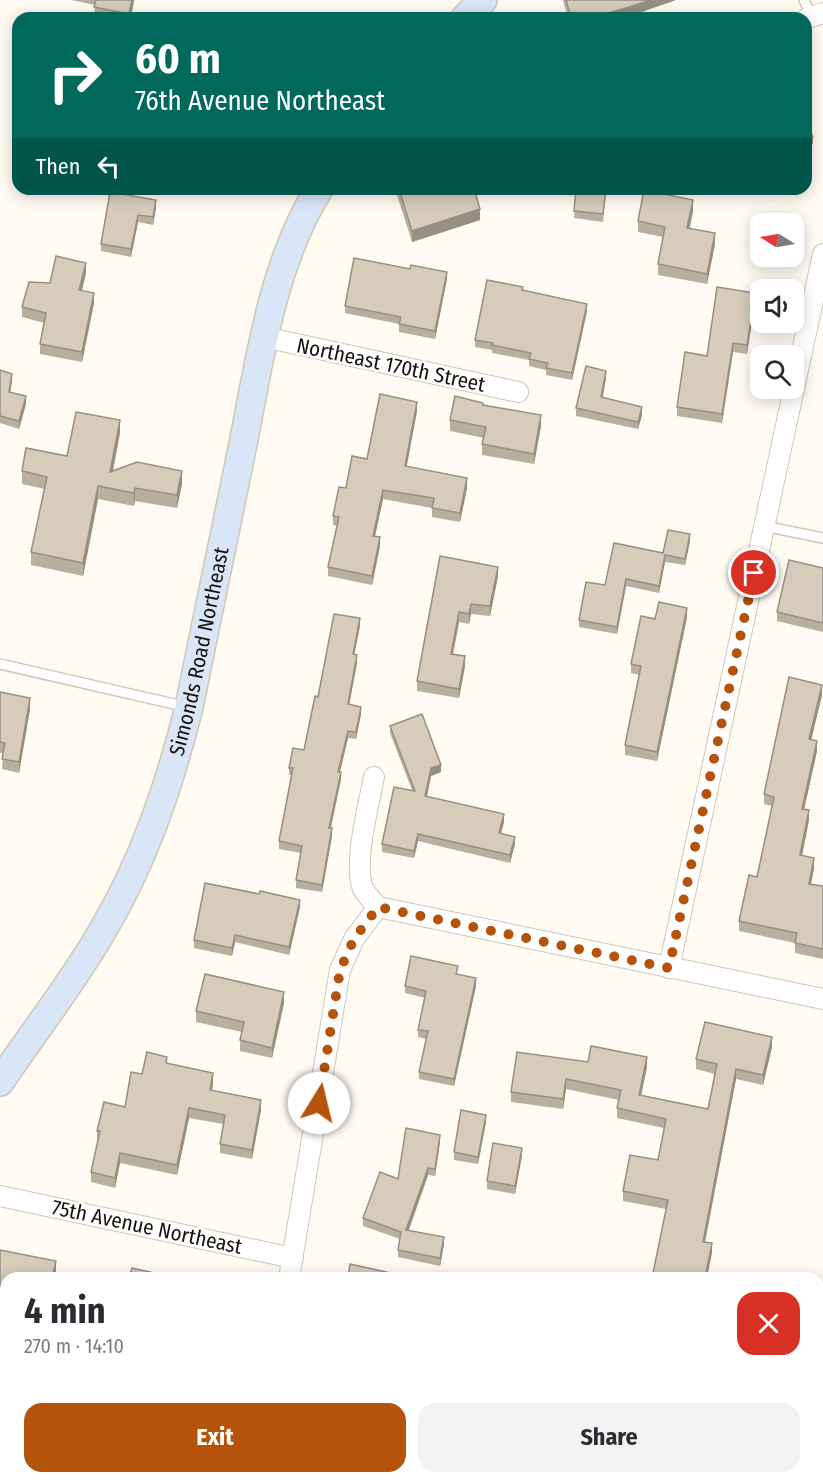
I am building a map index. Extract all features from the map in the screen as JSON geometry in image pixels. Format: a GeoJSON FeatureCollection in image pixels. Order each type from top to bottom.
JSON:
{"type":"FeatureCollection","features":[{"type":"Feature","properties":{"kind":"main road"},"geometry":{"type":"LineString","coordinates":[[471,12],[483,0]]}},
{"type":"Feature","properties":{"kind":"main road","name":"Simonds Road Northeast"},"geometry":{"type":"LineString","coordinates":[[0,1082],[86,959],[117,905],[142,854],[160,808],[189,707],[264,337],[282,270],[298,229],[316,195]]}},
{"type":"Feature","properties":{"kind":"street"},"geometry":{"type":"LineString","coordinates":[[669,968],[823,254]]}},
{"type":"Feature","properties":{"kind":"street","name":"Northeast 170th Street"},"geometry":{"type":"LineString","coordinates":[[264,337],[518,392]]}},
{"type":"Feature","properties":{"kind":"street"},"geometry":{"type":"LineString","coordinates":[[374,777],[363,831],[361,868],[363,890],[378,907],[823,999]]}},
{"type":"Feature","properties":{"kind":"street"},"geometry":{"type":"LineString","coordinates":[[290,1272],[340,970],[354,939],[378,907]]}},
{"type":"Feature","properties":{"kind":"street","name":"75th Avenue Northeast"},"geometry":{"type":"LineString","coordinates":[[0,1196],[293,1258]]}},
{"type":"Feature","properties":{"kind":"lane"},"geometry":{"type":"LineString","coordinates":[[764,526],[823,538]]}},
{"type":"Feature","properties":{"kind":"lane"},"geometry":{"type":"LineString","coordinates":[[0,664],[189,707]]}},
{"type":"Feature","properties":{"kind":"building"},"geometry":{"type":"Polygon","coordinates":[[[96,0],[132,0],[129,12],[94,7],[96,0]]]}},
{"type":"Feature","properties":{"kind":"building"},"geometry":{"type":"Polygon","coordinates":[[[566,0],[651,0],[612,12],[569,12],[566,0]]]}},
{"type":"Feature","properties":{"kind":"building"},"geometry":{"type":"Polygon","coordinates":[[[109,195],[127,195],[156,200],[153,217],[138,215],[131,249],[101,244],[109,195]]]}},
{"type":"Feature","properties":{"kind":"building"},"geometry":{"type":"Polygon","coordinates":[[[401,195],[476,195],[480,209],[412,231],[401,195]]]}},
{"type":"Feature","properties":{"kind":"building"},"geometry":{"type":"Polygon","coordinates":[[[575,195],[605,195],[603,214],[574,211],[575,195]]]}},
{"type":"Feature","properties":{"kind":"building"},"geometry":{"type":"Polygon","coordinates":[[[643,195],[668,195],[693,200],[687,228],[715,233],[707,274],[658,264],[665,227],[638,221],[643,195]]]}},
{"type":"Feature","properties":{"kind":"building"},"geometry":{"type":"Polygon","coordinates":[[[56,256],[86,263],[79,290],[94,293],[82,352],[40,344],[46,313],[22,307],[29,282],[50,283],[56,256]]]}},
{"type":"Feature","properties":{"kind":"building"},"geometry":{"type":"Polygon","coordinates":[[[354,258],[410,269],[411,265],[447,272],[435,331],[399,324],[401,317],[345,306],[354,258]]]}},
{"type":"Feature","properties":{"kind":"building"},"geometry":{"type":"Polygon","coordinates":[[[487,280],[587,304],[572,373],[546,368],[548,363],[529,359],[531,353],[475,340],[487,280]]]}},
{"type":"Feature","properties":{"kind":"building"},"geometry":{"type":"Polygon","coordinates":[[[717,287],[750,292],[750,326],[747,345],[733,343],[722,414],[677,407],[685,352],[707,356],[717,287]]]}},
{"type":"Feature","properties":{"kind":"building"},"geometry":{"type":"Polygon","coordinates":[[[586,366],[606,371],[601,397],[642,407],[638,422],[576,408],[586,366]]]}},
{"type":"Feature","properties":{"kind":"building"},"geometry":{"type":"Polygon","coordinates":[[[0,370],[12,374],[9,392],[26,396],[19,421],[0,416],[0,370]]]}},
{"type":"Feature","properties":{"kind":"building"},"geometry":{"type":"Polygon","coordinates":[[[380,394],[417,402],[405,466],[467,478],[460,513],[432,508],[434,498],[383,490],[373,536],[380,537],[372,576],[328,567],[339,517],[333,516],[339,487],[346,488],[352,456],[367,459],[380,394]]]}},
{"type":"Feature","properties":{"kind":"building"},"geometry":{"type":"Polygon","coordinates":[[[455,396],[483,403],[483,405],[541,415],[534,454],[482,444],[486,427],[450,420],[455,396]]]}},
{"type":"Feature","properties":{"kind":"building"},"geometry":{"type":"Polygon","coordinates":[[[76,412],[120,420],[110,472],[137,462],[182,471],[177,495],[135,488],[134,493],[98,486],[83,563],[31,552],[47,477],[22,471],[26,448],[67,456],[76,412]]]}},
{"type":"Feature","properties":{"kind":"building"},"geometry":{"type":"Polygon","coordinates":[[[668,530],[690,534],[685,559],[665,555],[659,586],[626,579],[617,627],[579,620],[586,582],[605,585],[614,543],[663,553],[668,530]]]}},
{"type":"Feature","properties":{"kind":"building"},"geometry":{"type":"Polygon","coordinates":[[[440,556],[498,567],[490,606],[471,604],[469,614],[459,612],[451,654],[465,656],[459,689],[417,681],[440,556]]]}},
{"type":"Feature","properties":{"kind":"building"},"geometry":{"type":"Polygon","coordinates":[[[789,560],[823,568],[823,623],[777,612],[789,560]]]}},
{"type":"Feature","properties":{"kind":"building"},"geometry":{"type":"Polygon","coordinates":[[[659,602],[687,608],[657,752],[625,745],[641,666],[631,664],[641,616],[655,619],[659,602]]]}},
{"type":"Feature","properties":{"kind":"building"},"geometry":{"type":"Polygon","coordinates":[[[334,614],[360,618],[353,654],[357,655],[348,704],[361,707],[356,732],[348,731],[338,772],[341,772],[329,828],[332,828],[322,885],[296,880],[302,846],[279,841],[293,768],[289,768],[293,748],[304,750],[315,696],[318,697],[334,614]]]}},
{"type":"Feature","properties":{"kind":"building"},"geometry":{"type":"Polygon","coordinates":[[[789,677],[822,685],[809,739],[817,741],[802,809],[809,810],[800,855],[814,858],[809,884],[823,886],[823,949],[795,943],[797,933],[739,921],[749,875],[757,877],[774,797],[764,794],[789,677]]]}},
{"type":"Feature","properties":{"kind":"building"},"geometry":{"type":"Polygon","coordinates":[[[0,692],[30,698],[19,762],[2,759],[5,743],[0,742],[0,692]]]}},
{"type":"Feature","properties":{"kind":"building"},"geometry":{"type":"Polygon","coordinates":[[[422,714],[441,765],[431,768],[425,796],[504,814],[499,833],[515,837],[510,855],[418,834],[414,851],[382,844],[394,787],[415,791],[390,726],[422,714]]]}},
{"type":"Feature","properties":{"kind":"building"},"geometry":{"type":"Polygon","coordinates":[[[205,883],[259,894],[260,891],[300,900],[289,947],[235,935],[232,948],[194,940],[205,883]]]}},
{"type":"Feature","properties":{"kind":"building"},"geometry":{"type":"Polygon","coordinates":[[[411,956],[458,966],[456,974],[476,978],[454,1079],[419,1072],[428,1031],[418,1030],[426,991],[405,986],[411,956]]]}},
{"type":"Feature","properties":{"kind":"building"},"geometry":{"type":"Polygon","coordinates":[[[205,974],[284,992],[272,1048],[240,1040],[244,1022],[196,1011],[205,974]]]}},
{"type":"Feature","properties":{"kind":"building"},"geometry":{"type":"Polygon","coordinates":[[[705,1022],[772,1037],[763,1075],[736,1069],[703,1242],[712,1243],[706,1272],[653,1272],[668,1200],[623,1191],[630,1155],[658,1160],[666,1119],[617,1108],[621,1090],[566,1079],[563,1099],[511,1092],[517,1052],[588,1062],[591,1046],[647,1057],[639,1095],[708,1109],[717,1064],[696,1059],[705,1022]]]}},
{"type":"Feature","properties":{"kind":"building"},"geometry":{"type":"Polygon","coordinates":[[[147,1052],[167,1057],[166,1063],[213,1073],[210,1090],[261,1100],[252,1150],[220,1144],[225,1115],[189,1108],[177,1165],[120,1153],[115,1178],[91,1172],[104,1102],[125,1107],[131,1072],[142,1074],[147,1052]]]}},
{"type":"Feature","properties":{"kind":"building"},"geometry":{"type":"Polygon","coordinates":[[[461,1110],[486,1115],[478,1157],[454,1152],[461,1110]]]}},
{"type":"Feature","properties":{"kind":"building"},"geometry":{"type":"Polygon","coordinates":[[[406,1128],[440,1135],[435,1169],[428,1168],[406,1230],[444,1237],[440,1258],[398,1250],[401,1232],[363,1218],[380,1172],[398,1179],[406,1128]]]}},
{"type":"Feature","properties":{"kind":"building"},"geometry":{"type":"Polygon","coordinates":[[[493,1143],[522,1148],[515,1186],[487,1181],[493,1143]]]}},
{"type":"Feature","properties":{"kind":"building"},"geometry":{"type":"Polygon","coordinates":[[[0,1250],[56,1261],[53,1272],[0,1272],[0,1250]]]}},
{"type":"Feature","properties":{"kind":"building"},"geometry":{"type":"Polygon","coordinates":[[[350,1264],[386,1272],[349,1272],[350,1264]]]}},
{"type":"Feature","properties":{"kind":"building"},"geometry":{"type":"Polygon","coordinates":[[[132,1268],[150,1272],[131,1272],[132,1268]]]}},
{"type":"Feature","properties":{"kind":"route"},"geometry":{"type":"LineString","coordinates":[[319,1103],[340,970],[354,939],[378,907],[669,968],[754,573]]}}]}
